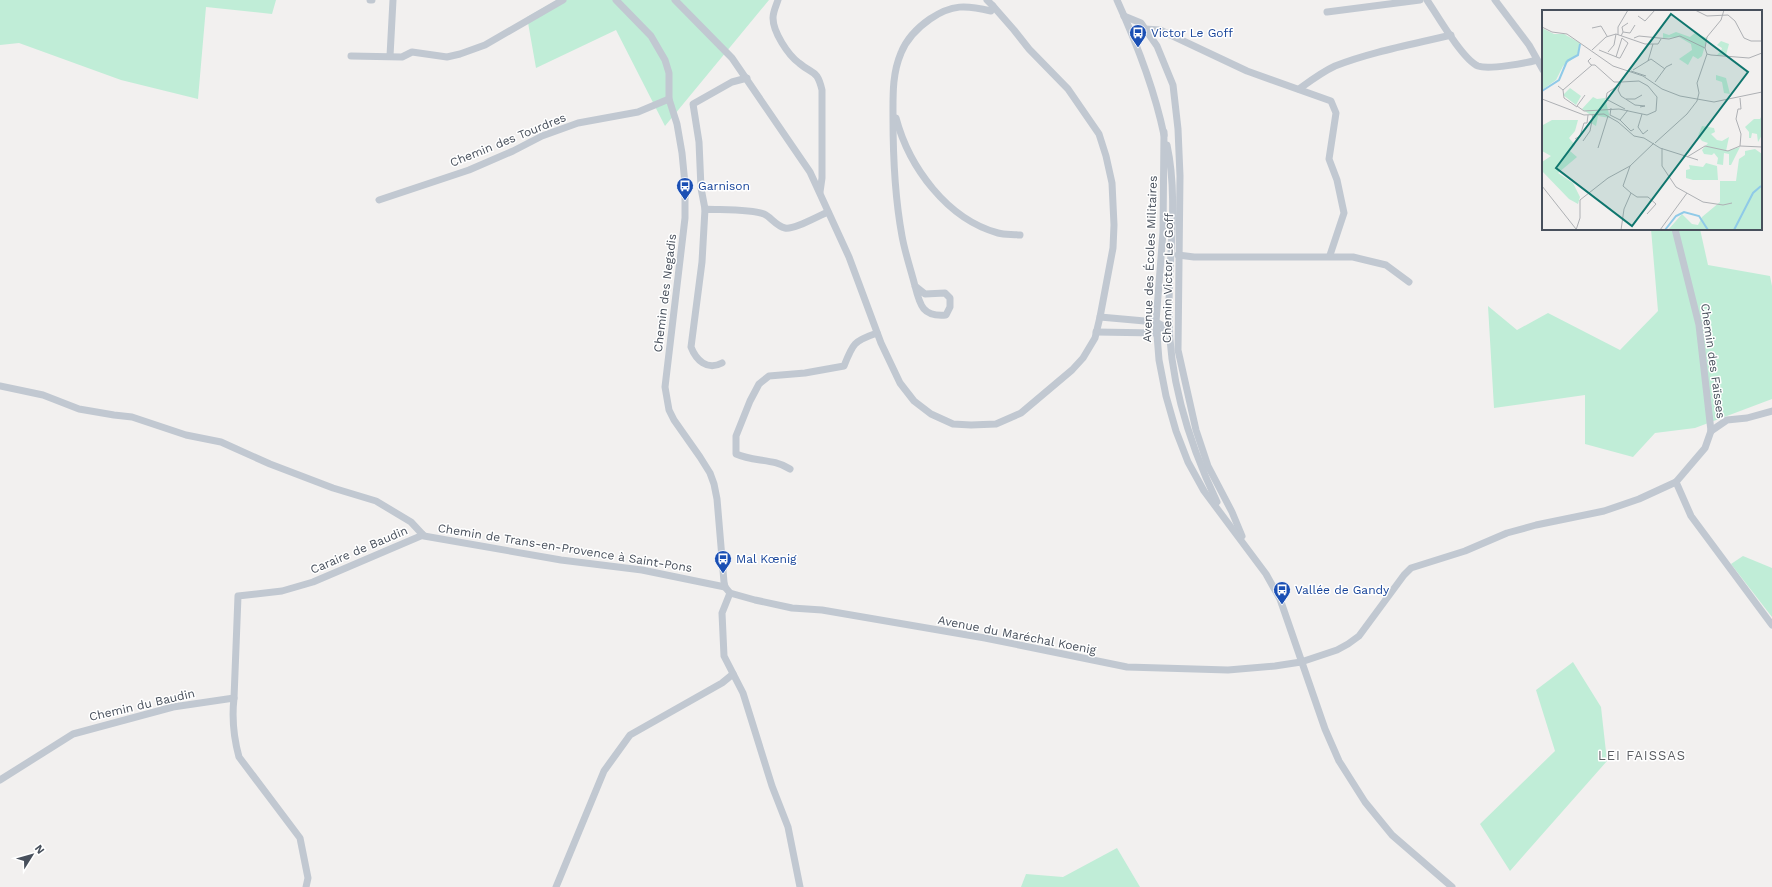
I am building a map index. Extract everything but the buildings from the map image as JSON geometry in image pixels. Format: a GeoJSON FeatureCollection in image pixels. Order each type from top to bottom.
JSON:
{"type":"FeatureCollection","features":[{"type":"Feature","properties":{"kind":"street"},"geometry":{"type":"LineString","coordinates":[[390,56],[393,0]]}},
{"type":"Feature","properties":{"kind":"street"},"geometry":{"type":"LineString","coordinates":[[351,56],[402,57],[412,52],[446,57],[460,54],[485,45],[563,0]]}},
{"type":"Feature","properties":{"kind":"street","name":"Chemin des Negadis"},"geometry":{"type":"LineString","coordinates":[[616,0],[643,26],[659,47],[669,73],[669,99],[677,124],[682,153],[685,184],[685,218],[665,387],[669,410],[674,420],[700,457],[710,473],[714,484],[728,590]]}},
{"type":"Feature","properties":{"kind":"street"},"geometry":{"type":"LineString","coordinates":[[675,0],[732,58],[804,161],[850,257],[890,364],[900,383],[914,401],[931,414],[953,424],[971,425],[996,424],[1021,413],[1072,370],[1083,358],[1095,338],[1100,317],[1113,248],[1114,225],[1112,183],[1099,134],[1068,89],[1029,49],[987,0]]}},
{"type":"Feature","properties":{"kind":"street"},"geometry":{"type":"LineString","coordinates":[[778,0],[773,18],[779,38],[782,44],[799,63],[812,71],[819,78],[822,90],[822,178],[820,192]]}},
{"type":"Feature","properties":{"kind":"street"},"geometry":{"type":"LineString","coordinates":[[957,0],[964,7]]}},
{"type":"Feature","properties":{"kind":"street","name":"Avenue des Écoles Militaires"},"geometry":{"type":"LineString","coordinates":[[1116,0],[1150,78],[1169,157],[1172,190],[1169,329],[1170,352],[1176,388],[1195,452],[1223,515]]}},
{"type":"Feature","properties":{"kind":"street"},"geometry":{"type":"LineString","coordinates":[[1327,12],[1420,0]]}},
{"type":"Feature","properties":{"kind":"street"},"geometry":{"type":"LineString","coordinates":[[1427,0],[1467,57],[1478,66],[1488,67],[1526,63],[1537,60]]}},
{"type":"Feature","properties":{"kind":"street"},"geometry":{"type":"LineString","coordinates":[[1495,0],[1529,45],[1542,68]]}},
{"type":"Feature","properties":{"kind":"street"},"geometry":{"type":"LineString","coordinates":[[915,286],[925,294],[945,293],[950,298],[950,307],[946,315],[936,316],[926,312],[920,304],[915,286],[902,236],[896,190],[893,108],[893,86],[896,65],[901,51],[912,34],[920,26],[936,15],[957,7],[970,6],[991,11],[993,6]]}},
{"type":"Feature","properties":{"kind":"street","name":"Chemin Victor Le Goff"},"geometry":{"type":"LineString","coordinates":[[1124,16],[1141,24],[1146,29],[1158,46],[1173,85],[1178,129],[1180,176],[1178,350],[1196,430],[1208,466],[1232,512],[1247,548]]}},
{"type":"Feature","properties":{"kind":"street"},"geometry":{"type":"LineString","coordinates":[[1146,29],[1160,30],[1247,71],[1331,101],[1336,113],[1329,159],[1337,180],[1344,214],[1330,255]]}},
{"type":"Feature","properties":{"kind":"street"},"geometry":{"type":"LineString","coordinates":[[1299,89],[1317,76],[1354,60],[1451,35]]}},
{"type":"Feature","properties":{"kind":"street"},"geometry":{"type":"LineString","coordinates":[[722,364],[717,366],[704,365],[695,356],[691,347],[702,262],[705,209],[701,188],[699,142],[693,104],[732,82],[747,78]]}},
{"type":"Feature","properties":{"kind":"street","name":"Chemin des Tourdres"},"geometry":{"type":"LineString","coordinates":[[379,200],[469,170],[513,151],[542,136],[578,123],[638,112],[669,99]]}},
{"type":"Feature","properties":{"kind":"street"},"geometry":{"type":"LineString","coordinates":[[893,108],[898,128],[917,168],[944,201],[966,218],[985,228],[1000,233],[1020,235]]}},
{"type":"Feature","properties":{"kind":"street","name":"Avenue des Écoles Militaires"},"geometry":{"type":"LineString","coordinates":[[1164,132],[1163,232],[1156,322],[1159,360],[1166,396],[1176,431],[1191,468],[1204,491],[1266,574],[1280,599],[1325,729],[1336,755],[1365,802],[1392,836],[1452,887]]}},
{"type":"Feature","properties":{"kind":"street"},"geometry":{"type":"LineString","coordinates":[[705,209],[764,214],[785,228],[794,227],[828,212]]}},
{"type":"Feature","properties":{"kind":"street","name":"Chemin des Faïsses"},"geometry":{"type":"LineString","coordinates":[[1675,230],[1699,325],[1711,431],[1705,448],[1676,482]]}},
{"type":"Feature","properties":{"kind":"street"},"geometry":{"type":"LineString","coordinates":[[1178,255],[1194,257],[1265,256],[1298,258],[1330,255],[1353,257],[1386,265],[1408,282]]}},
{"type":"Feature","properties":{"kind":"street"},"geometry":{"type":"LineString","coordinates":[[1100,317],[1156,322],[1169,329]]}},
{"type":"Feature","properties":{"kind":"street"},"geometry":{"type":"LineString","coordinates":[[1096,332],[1157,333],[1169,329]]}},
{"type":"Feature","properties":{"kind":"street"},"geometry":{"type":"LineString","coordinates":[[790,469],[780,463],[746,458],[736,454],[736,436],[750,401],[759,384],[769,376],[805,373],[844,366],[852,346],[861,339],[878,333]]}},
{"type":"Feature","properties":{"kind":"street","name":"Chemin de Trans-en-Provence à Saint-Pons"},"geometry":{"type":"LineString","coordinates":[[0,386],[43,395],[79,409],[132,417],[186,435],[221,442],[270,464],[333,488],[376,502],[411,522],[423,535],[593,565],[642,570],[728,590]]}},
{"type":"Feature","properties":{"kind":"street"},"geometry":{"type":"LineString","coordinates":[[1711,431],[1727,420],[1747,418],[1772,411]]}},
{"type":"Feature","properties":{"kind":"street"},"geometry":{"type":"LineString","coordinates":[[1676,482],[1691,516],[1772,624]]}},
{"type":"Feature","properties":{"kind":"street","name":"Avenue du Maréchal Koenig"},"geometry":{"type":"LineString","coordinates":[[728,590],[755,600],[792,608],[822,610],[985,638],[1127,667],[1228,670],[1275,666],[1301,662],[1337,650],[1348,644],[1359,636],[1404,575],[1411,568],[1465,551],[1507,533],[1618,506],[1639,499],[1676,482]]}},
{"type":"Feature","properties":{"kind":"street","name":"Caraire de Baudin"},"geometry":{"type":"LineString","coordinates":[[234,698],[238,633],[238,596],[282,591],[313,582],[423,535]]}},
{"type":"Feature","properties":{"kind":"street"},"geometry":{"type":"LineString","coordinates":[[728,590],[722,613],[724,656],[743,693],[772,786],[788,827],[800,887]]}},
{"type":"Feature","properties":{"kind":"street"},"geometry":{"type":"LineString","coordinates":[[556,887],[604,771],[630,735],[722,683],[733,674]]}},
{"type":"Feature","properties":{"kind":"street"},"geometry":{"type":"LineString","coordinates":[[234,698],[233,709],[239,757],[300,838],[308,878],[306,887]]}},
{"type":"Feature","properties":{"kind":"street","name":"Chemin du Baudin"},"geometry":{"type":"LineString","coordinates":[[0,780],[73,734],[173,707],[234,698]]}},
{"type":"Feature","properties":{"kind":"green space"},"geometry":{"type":"Polygon","coordinates":[[[0,0],[276,0],[272,14],[206,7],[198,99],[121,80],[19,43],[0,45],[0,0]]]}},
{"type":"Feature","properties":{"kind":"green space"},"geometry":{"type":"Polygon","coordinates":[[[557,0],[769,0],[665,126],[616,30],[536,68],[527,17],[557,0]]]}},
{"type":"Feature","properties":{"kind":"green space"},"geometry":{"type":"Polygon","coordinates":[[[1651,230],[1700,230],[1708,265],[1770,276],[1772,286],[1772,399],[1695,428],[1655,433],[1633,457],[1585,444],[1585,395],[1494,408],[1488,306],[1517,330],[1548,313],[1620,350],[1658,311],[1651,230]]]}},
{"type":"Feature","properties":{"kind":"green space"},"geometry":{"type":"Polygon","coordinates":[[[1743,556],[1772,568],[1772,617],[1731,564],[1743,556]]]}},
{"type":"Feature","properties":{"kind":"green space"},"geometry":{"type":"Polygon","coordinates":[[[1573,662],[1601,707],[1607,761],[1510,871],[1480,824],[1555,751],[1536,690],[1573,662]]]}},
{"type":"Feature","properties":{"kind":"green space"},"geometry":{"type":"Polygon","coordinates":[[[1117,848],[1140,887],[1021,887],[1026,874],[1063,877],[1117,848]]]}},
{"type":"Feature","properties":{"kind":"place","name":"Victor Le Goff"},"geometry":{"type":"Point","coordinates":[1138,48]}},
{"type":"Feature","properties":{"kind":"place","name":"Garnison"},"geometry":{"type":"Point","coordinates":[685,201]}},
{"type":"Feature","properties":{"kind":"place","name":"Mal Kœnig"},"geometry":{"type":"Point","coordinates":[723,574]}},
{"type":"Feature","properties":{"kind":"place","name":"Vallée de Gandy"},"geometry":{"type":"Point","coordinates":[1282,605]}},
{"type":"Feature","properties":{"kind":"district","name":"LEI FAISSAS"},"geometry":{"type":"Point","coordinates":[1642,755]}}]}
